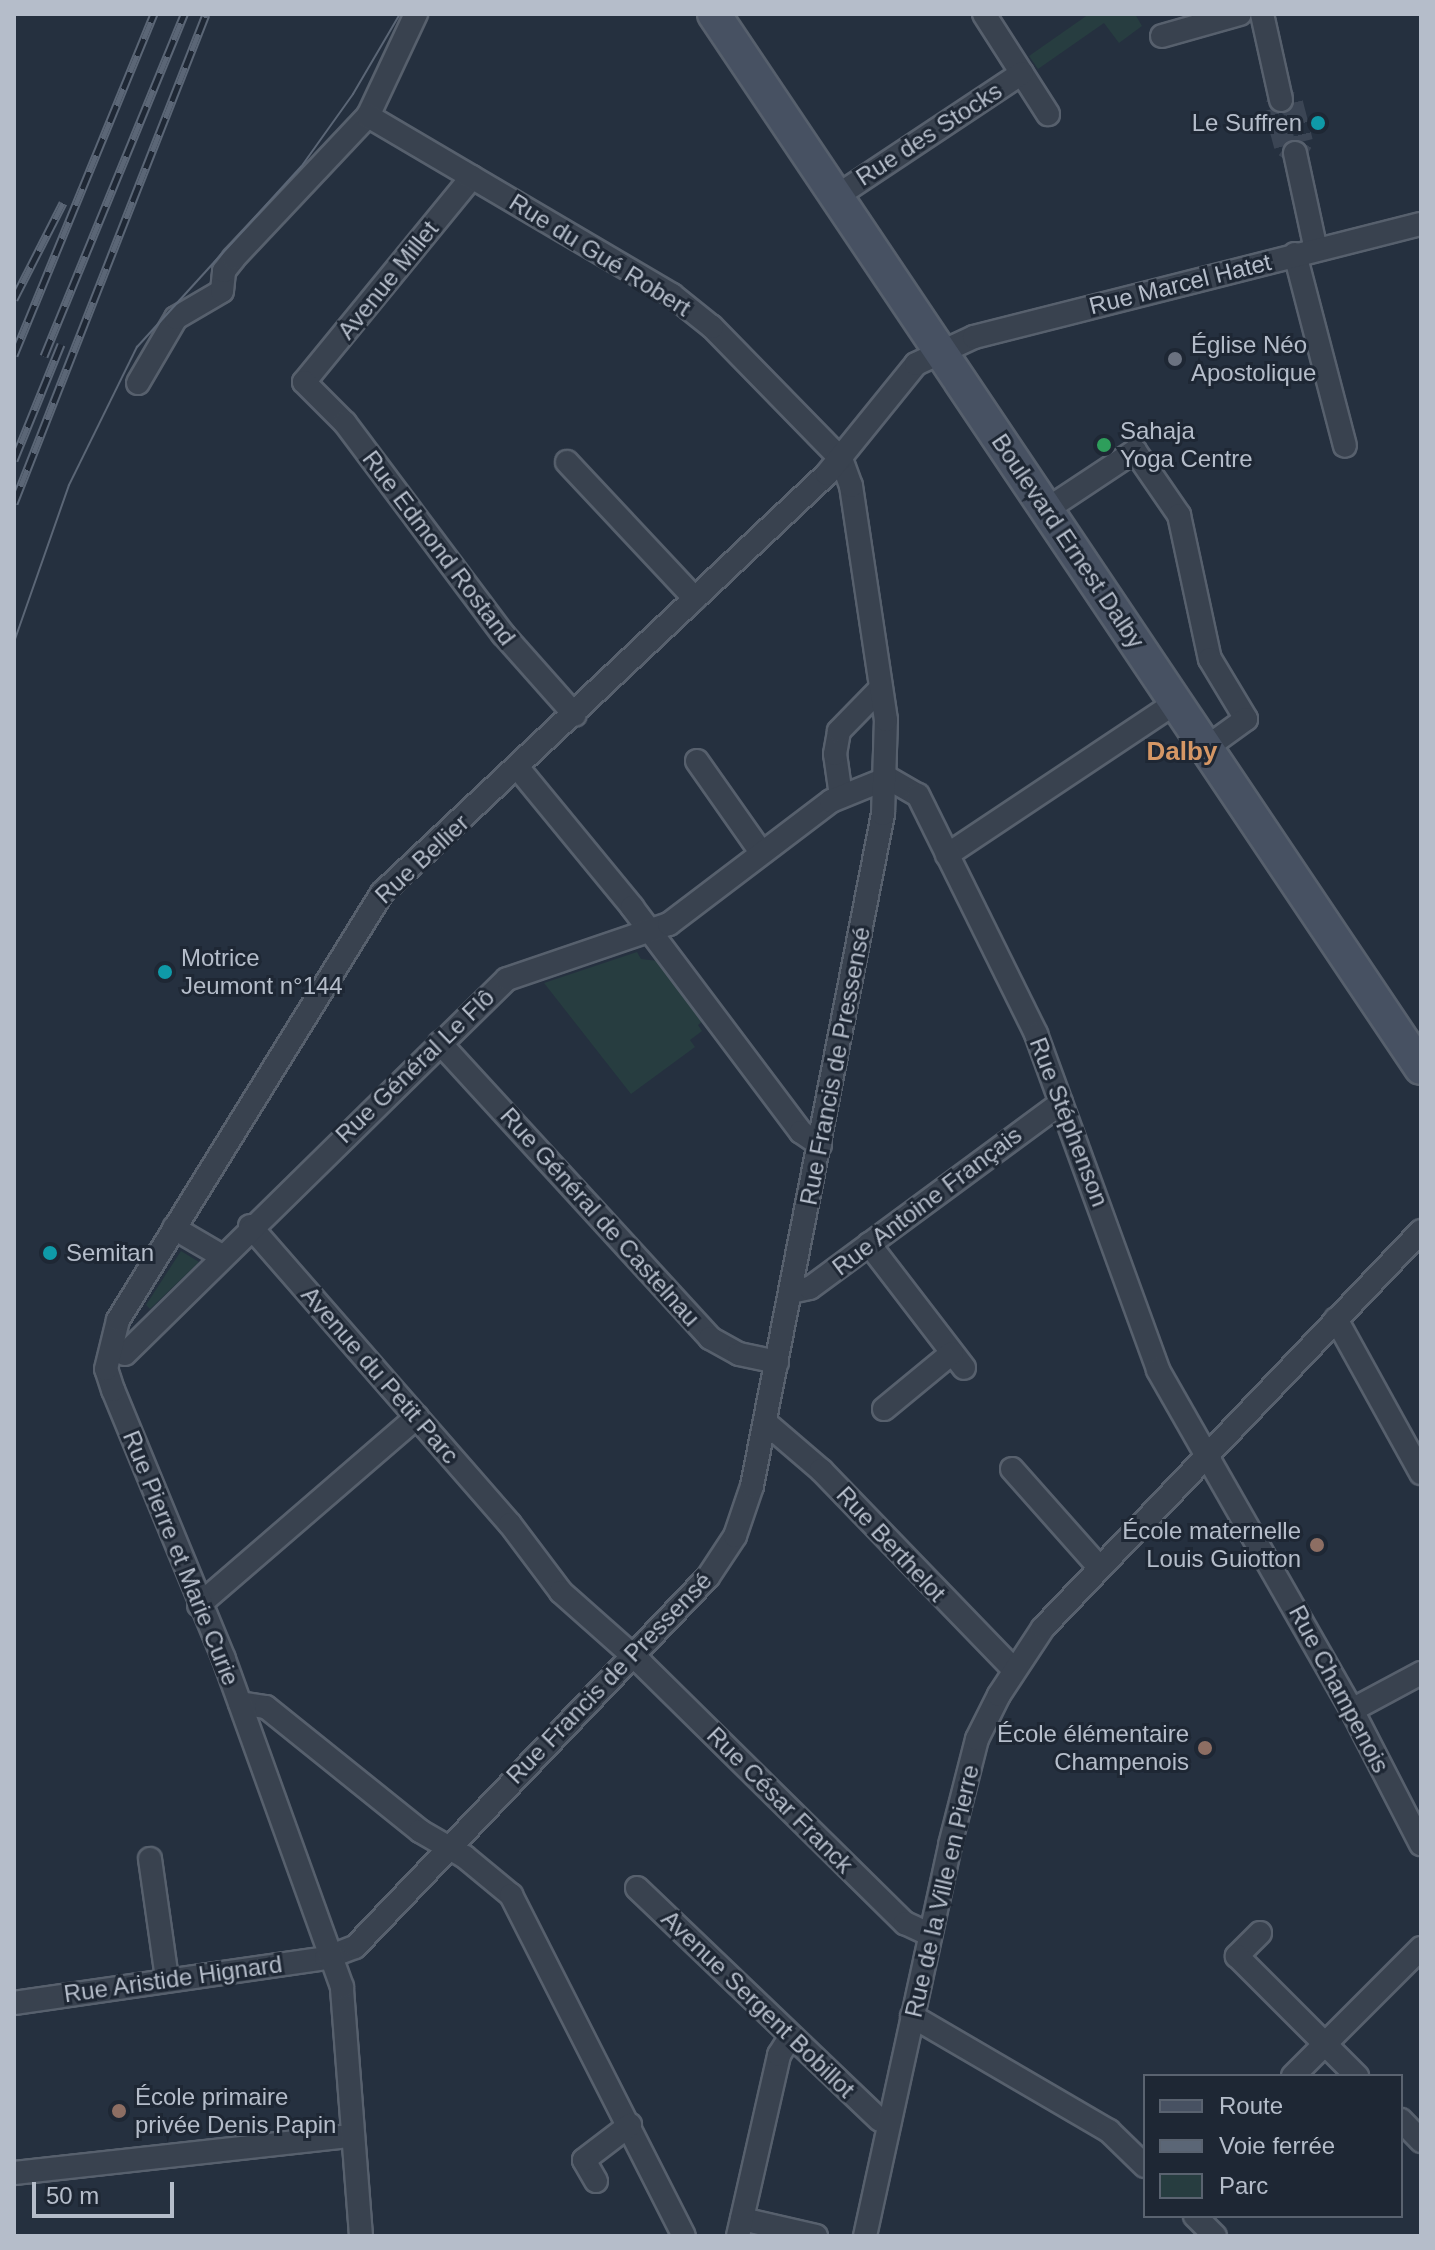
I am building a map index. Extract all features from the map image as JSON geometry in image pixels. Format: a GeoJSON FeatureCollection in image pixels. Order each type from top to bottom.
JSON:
{"type":"FeatureCollection","features":[{"type":"Feature","properties":{"kind":"street"},"geometry":{"type":"LineString","coordinates":[[138,383],[176,318],[222,291],[224,271],[234,258],[368,116],[416,14]]}},
{"type":"Feature","properties":{"kind":"street","name":"Boulevard Ernest Dalby"},"geometry":{"type":"LineString","coordinates":[[714,14],[1421,1068]]}},
{"type":"Feature","properties":{"kind":"street","name":"Rue des Stocks"},"geometry":{"type":"LineString","coordinates":[[984,14],[1048,114]]}},
{"type":"Feature","properties":{"kind":"street"},"geometry":{"type":"LineString","coordinates":[[1162,36],[1240,14]]}},
{"type":"Feature","properties":{"kind":"street"},"geometry":{"type":"LineString","coordinates":[[1262,14],[1281,100]]}},
{"type":"Feature","properties":{"kind":"street","name":"Rue des Stocks"},"geometry":{"type":"LineString","coordinates":[[837,196],[1022,73]]}},
{"type":"Feature","properties":{"kind":"street","name":"Rue du Gué Robert"},"geometry":{"type":"LineString","coordinates":[[368,116],[672,295],[712,327],[841,459]]}},
{"type":"Feature","properties":{"kind":"street"},"geometry":{"type":"LineString","coordinates":[[1295,153],[1306,252],[1345,446]]}},
{"type":"Feature","properties":{"kind":"street","name":"Avenue Millet"},"geometry":{"type":"LineString","coordinates":[[304,382],[472,177]]}},
{"type":"Feature","properties":{"kind":"street","name":"Rue Marcel Hatet"},"geometry":{"type":"LineString","coordinates":[[941,349],[1421,224]]}},
{"type":"Feature","properties":{"kind":"street"},"geometry":{"type":"LineString","coordinates":[[841,796],[835,754],[839,731],[880,689],[851,486],[841,459],[909,371],[941,349]]}},
{"type":"Feature","properties":{"kind":"street","name":"Rue Edmond Rostand"},"geometry":{"type":"LineString","coordinates":[[304,382],[345,423],[494,623],[575,715]]}},
{"type":"Feature","properties":{"kind":"street"},"geometry":{"type":"LineString","coordinates":[[1046,510],[1135,451],[1179,515],[1210,659],[1246,719],[1206,748]]}},
{"type":"Feature","properties":{"kind":"street","name":"Rue Bellier"},"geometry":{"type":"LineString","coordinates":[[117,1348],[174,1228],[366,913],[841,459]]}},
{"type":"Feature","properties":{"kind":"street"},"geometry":{"type":"LineString","coordinates":[[567,462],[695,599]]}},
{"type":"Feature","properties":{"kind":"street","name":"Rue Francis de Pressensé"},"geometry":{"type":"LineString","coordinates":[[333,1956],[367,1936],[448,1846],[635,1658],[708,1577],[735,1536],[765,1422],[888,778],[880,689]]}},
{"type":"Feature","properties":{"kind":"street"},"geometry":{"type":"LineString","coordinates":[[947,855],[1176,702]]}},
{"type":"Feature","properties":{"kind":"street"},"geometry":{"type":"LineString","coordinates":[[697,761],[761,852]]}},
{"type":"Feature","properties":{"kind":"street"},"geometry":{"type":"LineString","coordinates":[[518,768],[648,931],[801,1132],[820,1145]]}},
{"type":"Feature","properties":{"kind":"street","name":"Rue Stéphenson"},"geometry":{"type":"LineString","coordinates":[[888,778],[918,795],[1036,1034],[1158,1370],[1207,1453]]}},
{"type":"Feature","properties":{"kind":"street","name":"Rue Général Le Flô"},"geometry":{"type":"LineString","coordinates":[[117,1348],[220,1255],[507,979],[669,924],[761,852],[841,796],[888,778]]}},
{"type":"Feature","properties":{"kind":"street","name":"Rue Général de Castelnau"},"geometry":{"type":"LineString","coordinates":[[440,1043],[710,1338],[739,1354],[777,1362]]}},
{"type":"Feature","properties":{"kind":"street","name":"Rue Antoine Français"},"geometry":{"type":"LineString","coordinates":[[791,1292],[810,1288],[1061,1103]]}},
{"type":"Feature","properties":{"kind":"street","name":"Avenue du Petit Parc"},"geometry":{"type":"LineString","coordinates":[[250,1226],[510,1524],[561,1592],[635,1658]]}},
{"type":"Feature","properties":{"kind":"street"},"geometry":{"type":"LineString","coordinates":[[174,1228],[220,1255]]}},
{"type":"Feature","properties":{"kind":"street","name":"Rue de la Ville en Pierre"},"geometry":{"type":"LineString","coordinates":[[865,2236],[929,1934],[977,1739],[1014,1670],[1043,1628],[1099,1567],[1421,1231]]}},
{"type":"Feature","properties":{"kind":"street"},"geometry":{"type":"LineString","coordinates":[[869,1244],[958,1360],[884,1409]]}},
{"type":"Feature","properties":{"kind":"street"},"geometry":{"type":"LineString","coordinates":[[1336,1319],[1421,1473]]}},
{"type":"Feature","properties":{"kind":"street","name":"Rue Pierre et Marie Curie"},"geometry":{"type":"LineString","coordinates":[[117,1348],[106,1369],[113,1390],[240,1703],[266,1707],[420,1831],[448,1846],[520,1907],[684,2236]]}},
{"type":"Feature","properties":{"kind":"street"},"geometry":{"type":"LineString","coordinates":[[199,1605],[417,1417]]}},
{"type":"Feature","properties":{"kind":"street","name":"Rue Berthelot"},"geometry":{"type":"LineString","coordinates":[[765,1422],[821,1470],[1014,1670]]}},
{"type":"Feature","properties":{"kind":"street","name":"Rue Champenois"},"geometry":{"type":"LineString","coordinates":[[1207,1453],[1352,1710],[1421,1844]]}},
{"type":"Feature","properties":{"kind":"street"},"geometry":{"type":"LineString","coordinates":[[1012,1469],[1099,1567]]}},
{"type":"Feature","properties":{"kind":"street","name":"Rue César Franck"},"geometry":{"type":"LineString","coordinates":[[635,1658],[905,1923],[929,1934]]}},
{"type":"Feature","properties":{"kind":"street"},"geometry":{"type":"LineString","coordinates":[[1352,1710],[1421,1673]]}},
{"type":"Feature","properties":{"kind":"street"},"geometry":{"type":"LineString","coordinates":[[240,1703],[342,1987],[361,2236]]}},
{"type":"Feature","properties":{"kind":"street"},"geometry":{"type":"LineString","coordinates":[[257,1750],[277,1738],[301,1738]]}},
{"type":"Feature","properties":{"kind":"street"},"geometry":{"type":"LineString","coordinates":[[150,1859],[167,1979]]}},
{"type":"Feature","properties":{"kind":"street","name":"Avenue Sergent Bobillot"},"geometry":{"type":"LineString","coordinates":[[637,1888],[880,2120]]}},
{"type":"Feature","properties":{"kind":"street"},"geometry":{"type":"LineString","coordinates":[[1260,1933],[1237,1956],[1355,2074]]}},
{"type":"Feature","properties":{"kind":"street"},"geometry":{"type":"LineString","coordinates":[[1295,2074],[1421,1948]]}},
{"type":"Feature","properties":{"kind":"street","name":"Rue Aristide Hignard"},"geometry":{"type":"LineString","coordinates":[[14,2003],[333,1956]]}},
{"type":"Feature","properties":{"kind":"street"},"geometry":{"type":"LineString","coordinates":[[912,2016],[1109,2131],[1143,2164]]}},
{"type":"Feature","properties":{"kind":"street"},"geometry":{"type":"LineString","coordinates":[[791,2036],[779,2055],[740,2227],[816,2236]]}},
{"type":"Feature","properties":{"kind":"street"},"geometry":{"type":"LineString","coordinates":[[1403,2122],[1421,2141]]}},
{"type":"Feature","properties":{"kind":"street"},"geometry":{"type":"LineString","coordinates":[[596,2181],[584,2160],[630,2125]]}},
{"type":"Feature","properties":{"kind":"street"},"geometry":{"type":"LineString","coordinates":[[14,2173],[351,2136]]}},
{"type":"Feature","properties":{"kind":"street"},"geometry":{"type":"LineString","coordinates":[[1197,2218],[1215,2236]]}},
{"type":"Feature","properties":{"kind":"green space"},"geometry":{"type":"Polygon","coordinates":[[[1089,14],[1135,14],[1142,26],[1119,43],[1104,23],[1038,69],[1029,56],[1089,14]]]}},
{"type":"Feature","properties":{"kind":"green space"},"geometry":{"type":"Polygon","coordinates":[[[637,952],[641,959],[658,961],[704,1020],[698,1025],[702,1031],[690,1040],[695,1047],[631,1094],[544,983],[637,952]]]}},
{"type":"Feature","properties":{"kind":"green space"},"geometry":{"type":"Polygon","coordinates":[[[181,1251],[199,1262],[150,1309],[146,1305],[181,1251]]]}},
{"type":"Feature","properties":{"kind":"tunnel"},"geometry":{"type":"LineString","coordinates":[[1281,100],[1292,103],[1302,142],[1295,153],[1285,146],[1275,108],[1281,100]]}},
{"type":"Feature","properties":{"kind":"tram line"},"geometry":{"type":"LineString","coordinates":[[14,642],[69,485],[137,347],[301,167],[353,94],[400,14]]}},
{"type":"Feature","properties":{"kind":"railway"},"geometry":{"type":"LineString","coordinates":[[14,355],[154,14]]}},
{"type":"Feature","properties":{"kind":"railway"},"geometry":{"type":"LineString","coordinates":[[44,356],[184,14]]}},
{"type":"Feature","properties":{"kind":"railway"},"geometry":{"type":"LineString","coordinates":[[14,503],[206,14]]}},
{"type":"Feature","properties":{"kind":"railway"},"geometry":{"type":"LineString","coordinates":[[14,299],[63,203]]}},
{"type":"Feature","properties":{"kind":"railway"},"geometry":{"type":"LineString","coordinates":[[14,460],[61,344]]}},
{"type":"Feature","properties":{"kind":"place","name":"Le Suffren"},"geometry":{"type":"Point","coordinates":[1318,123]}},
{"type":"Feature","properties":{"kind":"place","name":"Église Néo Apostolique"},"geometry":{"type":"Point","coordinates":[1175,359]}},
{"type":"Feature","properties":{"kind":"place","name":"Sahaja Yoga Centre"},"geometry":{"type":"Point","coordinates":[1104,445]}},
{"type":"Feature","properties":{"kind":"place","name":"Motrice Jeumont n°144"},"geometry":{"type":"Point","coordinates":[165,972]}},
{"type":"Feature","properties":{"kind":"place","name":"Semitan"},"geometry":{"type":"Point","coordinates":[50,1253]}},
{"type":"Feature","properties":{"kind":"place","name":"École maternelle Louis Guiotton"},"geometry":{"type":"Point","coordinates":[1317,1545]}},
{"type":"Feature","properties":{"kind":"place","name":"École élémentaire Champenois"},"geometry":{"type":"Point","coordinates":[1205,1748]}},
{"type":"Feature","properties":{"kind":"place","name":"École primaire privée Denis Papin"},"geometry":{"type":"Point","coordinates":[119,2111]}},
{"type":"Feature","properties":{"kind":"district","name":"Dalby"},"geometry":{"type":"Point","coordinates":[1182,752]}}]}
